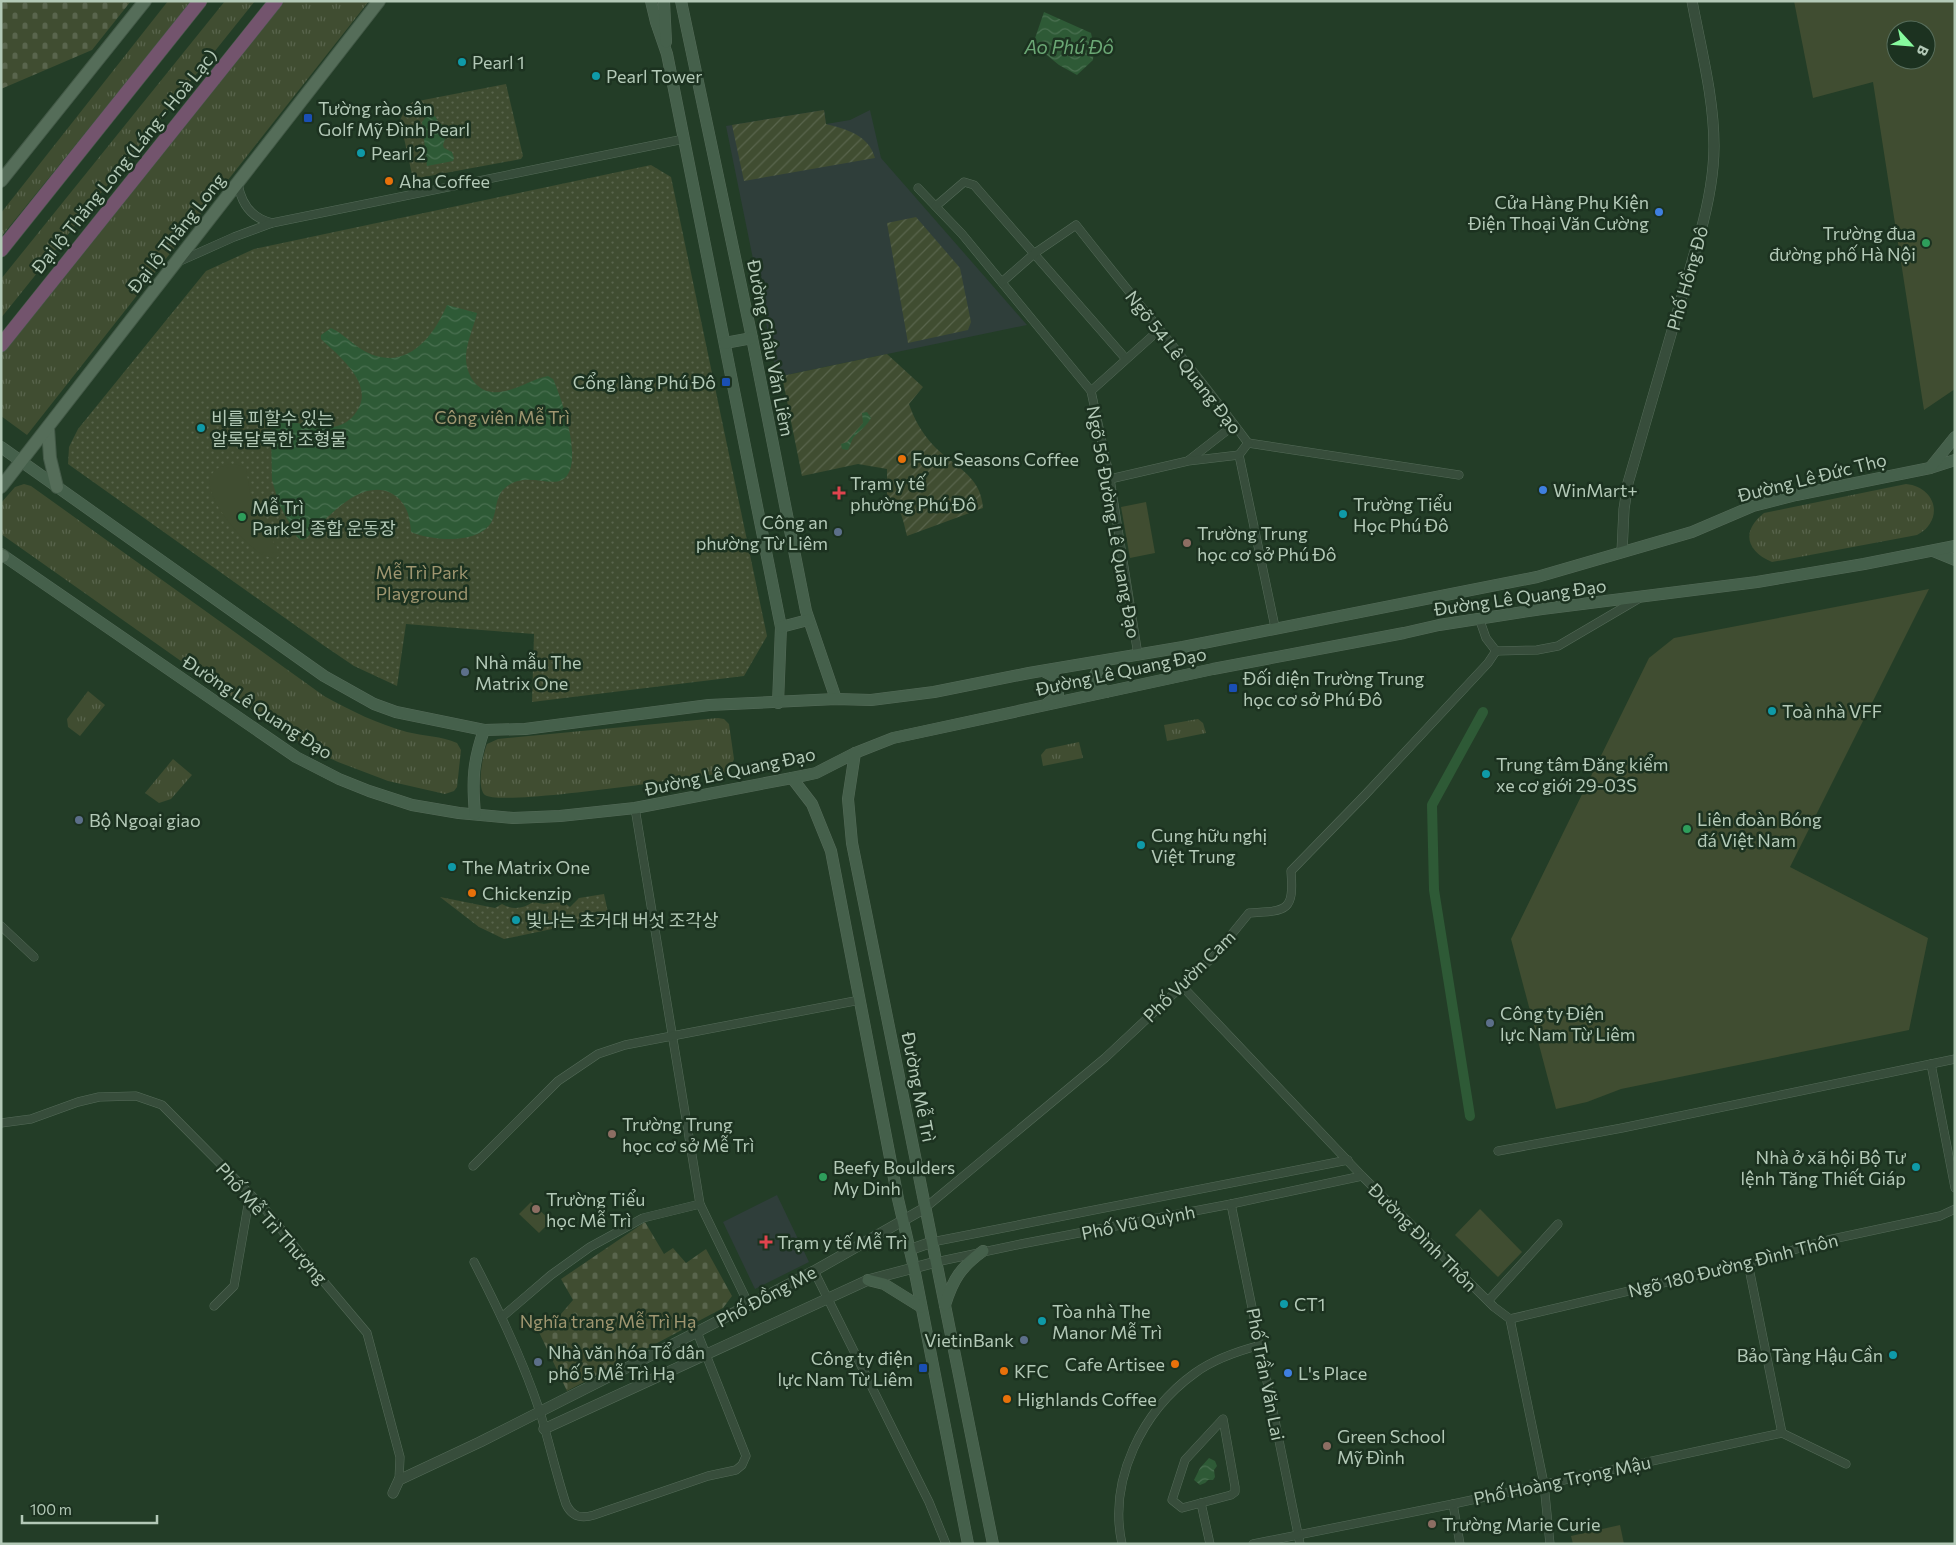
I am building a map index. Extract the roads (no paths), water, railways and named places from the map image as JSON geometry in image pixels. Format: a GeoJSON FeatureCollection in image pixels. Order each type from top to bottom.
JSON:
{"type":"FeatureCollection","features":[{"type":"Feature","properties":{"kind":"highway"},"geometry":{"type":"LineString","coordinates":[[1,250],[200,1]]}},
{"type":"Feature","properties":{"kind":"highway","name":"Đại lộ Thăng Long (Láng - Hoà Lạc)"},"geometry":{"type":"LineString","coordinates":[[1,345],[276,1]]}},
{"type":"Feature","properties":{"kind":"main road"},"geometry":{"type":"LineString","coordinates":[[1,182],[145,1]]}},
{"type":"Feature","properties":{"kind":"main road","name":"Đại lộ Thăng Long"},"geometry":{"type":"LineString","coordinates":[[1,487],[379,1]]}},
{"type":"Feature","properties":{"kind":"main road"},"geometry":{"type":"LineString","coordinates":[[651,1],[667,54],[781,627],[778,702]]}},
{"type":"Feature","properties":{"kind":"main road","name":"Đường Châu Văn Liêm"},"geometry":{"type":"LineString","coordinates":[[681,1],[752,338],[808,620],[836,699]]}},
{"type":"Feature","properties":{"kind":"main road"},"geometry":{"type":"LineString","coordinates":[[664,2],[667,54]]}},
{"type":"Feature","properties":{"kind":"main road"},"geometry":{"type":"LineString","coordinates":[[725,343],[752,338]]}},
{"type":"Feature","properties":{"kind":"main road"},"geometry":{"type":"LineString","coordinates":[[48,428],[50,458],[57,487]]}},
{"type":"Feature","properties":{"kind":"main road"},"geometry":{"type":"LineString","coordinates":[[1930,468],[1955,437]]}},
{"type":"Feature","properties":{"kind":"main road","name":"Đường Lê Quang Đạo"},"geometry":{"type":"LineString","coordinates":[[1,447],[274,642],[354,694],[396,712],[484,730],[525,729],[709,705],[836,699],[871,700],[925,693],[1104,661],[1536,577],[1622,552]]}},
{"type":"Feature","properties":{"kind":"main road","name":"Đường Lê Đức Thọ"},"geometry":{"type":"LineString","coordinates":[[1622,552],[1692,532],[1753,506],[1796,495],[1930,468],[1955,460]]}},
{"type":"Feature","properties":{"kind":"main road"},"geometry":{"type":"LineString","coordinates":[[1640,598],[1757,582],[1955,546]]}},
{"type":"Feature","properties":{"kind":"main road"},"geometry":{"type":"LineString","coordinates":[[1933,551],[1955,560]]}},
{"type":"Feature","properties":{"kind":"main road","name":"Đường Lê Quang Đạo"},"geometry":{"type":"LineString","coordinates":[[2,555],[296,757],[339,779],[384,796],[429,808],[513,818],[560,816],[635,808],[792,778],[816,773],[855,753],[893,738],[1047,704],[1213,669],[1479,618],[1640,598]]}},
{"type":"Feature","properties":{"kind":"main road"},"geometry":{"type":"LineString","coordinates":[[781,627],[808,620]]}},
{"type":"Feature","properties":{"kind":"main road"},"geometry":{"type":"LineString","coordinates":[[1104,661],[1095,675],[1097,684],[1106,692]]}},
{"type":"Feature","properties":{"kind":"main road"},"geometry":{"type":"LineString","coordinates":[[1043,671],[1055,677],[1058,685],[1058,694],[1047,704]]}},
{"type":"Feature","properties":{"kind":"main road"},"geometry":{"type":"LineString","coordinates":[[475,814],[472,780],[475,754],[484,730]]}},
{"type":"Feature","properties":{"kind":"main road","name":"Đường Mễ Trì"},"geometry":{"type":"LineString","coordinates":[[855,753],[848,799],[852,844],[993,1544]]}},
{"type":"Feature","properties":{"kind":"main road"},"geometry":{"type":"LineString","coordinates":[[792,778],[812,804],[830,848],[902,1223],[914,1268],[968,1544]]}},
{"type":"Feature","properties":{"kind":"main road"},"geometry":{"type":"LineString","coordinates":[[830,848],[852,844]]}},
{"type":"Feature","properties":{"kind":"main road"},"geometry":{"type":"LineString","coordinates":[[945,1307],[954,1281],[959,1273],[964,1266],[983,1251]]}},
{"type":"Feature","properties":{"kind":"main road"},"geometry":{"type":"LineString","coordinates":[[868,1280],[884,1284],[921,1306]]}},
{"type":"Feature","properties":{"kind":"street","name":"Phố Hồng Đô"},"geometry":{"type":"LineString","coordinates":[[1622,552],[1624,510],[1628,483],[1700,234],[1708,203],[1712,176],[1713,122],[1692,1]]}},
{"type":"Feature","properties":{"kind":"street"},"geometry":{"type":"LineString","coordinates":[[174,264],[234,237],[272,223],[684,139]]}},
{"type":"Feature","properties":{"kind":"street"},"geometry":{"type":"LineString","coordinates":[[936,206],[964,182],[974,184],[1126,358]]}},
{"type":"Feature","properties":{"kind":"street"},"geometry":{"type":"LineString","coordinates":[[238,183],[244,204],[252,214],[262,221],[272,223]]}},
{"type":"Feature","properties":{"kind":"street","name":"Ngõ 56 Đường Lê Quang Đạo"},"geometry":{"type":"LineString","coordinates":[[918,188],[1002,282],[1091,391],[1110,479],[1138,654]]}},
{"type":"Feature","properties":{"kind":"street","name":"Ngõ 54 Lê Quang Đạo"},"geometry":{"type":"LineString","coordinates":[[1035,253],[1076,225],[1202,381],[1248,443],[1239,455],[1275,627]]}},
{"type":"Feature","properties":{"kind":"street"},"geometry":{"type":"LineString","coordinates":[[1002,282],[1035,253]]}},
{"type":"Feature","properties":{"kind":"street"},"geometry":{"type":"LineString","coordinates":[[1091,391],[1159,330]]}},
{"type":"Feature","properties":{"kind":"street"},"geometry":{"type":"LineString","coordinates":[[1188,461],[1234,425]]}},
{"type":"Feature","properties":{"kind":"street"},"geometry":{"type":"LineString","coordinates":[[1248,443],[1459,475]]}},
{"type":"Feature","properties":{"kind":"street"},"geometry":{"type":"LineString","coordinates":[[1110,479],[1188,461],[1239,455]]}},
{"type":"Feature","properties":{"kind":"street"},"geometry":{"type":"LineString","coordinates":[[1479,618],[1486,638],[1496,652],[1529,651],[1558,646],[1640,598]]}},
{"type":"Feature","properties":{"kind":"street","name":"Phố Vườn Cam"},"geometry":{"type":"LineString","coordinates":[[925,1208],[984,1157],[1045,1110],[1090,1071],[1219,950],[1249,913],[1279,910],[1288,904],[1292,896],[1291,870],[1366,795],[1496,652]]}},
{"type":"Feature","properties":{"kind":"street"},"geometry":{"type":"LineString","coordinates":[[635,808],[700,1204],[749,1305]]}},
{"type":"Feature","properties":{"kind":"street"},"geometry":{"type":"LineString","coordinates":[[1,926],[34,957]]}},
{"type":"Feature","properties":{"kind":"street","name":"Đường Đình Thôn"},"geometry":{"type":"LineString","coordinates":[[1182,985],[1362,1176],[1488,1301],[1510,1319]]}},
{"type":"Feature","properties":{"kind":"street"},"geometry":{"type":"LineString","coordinates":[[473,1166],[558,1080],[598,1054],[625,1045],[860,1000]]}},
{"type":"Feature","properties":{"kind":"street"},"geometry":{"type":"LineString","coordinates":[[1498,1151],[1622,1128],[1955,1059]]}},
{"type":"Feature","properties":{"kind":"street"},"geometry":{"type":"LineString","coordinates":[[1931,1064],[1955,1188]]}},
{"type":"Feature","properties":{"kind":"street","name":"Phố Mễ Trì Thượng"},"geometry":{"type":"LineString","coordinates":[[1,1123],[31,1119],[78,1102],[99,1097],[136,1096],[162,1105],[265,1209],[368,1333],[400,1457],[399,1480]]}},
{"type":"Feature","properties":{"kind":"street","name":"Phố Vũ Quỳnh"},"geometry":{"type":"LineString","coordinates":[[932,1242],[1348,1160]]}},
{"type":"Feature","properties":{"kind":"street","name":"Phố Vũ Quỳnh"},"geometry":{"type":"LineString","coordinates":[[914,1268],[983,1251],[1231,1204],[1362,1176]]}},
{"type":"Feature","properties":{"kind":"street"},"geometry":{"type":"LineString","coordinates":[[214,1306],[234,1286],[250,1194]]}},
{"type":"Feature","properties":{"kind":"street"},"geometry":{"type":"LineString","coordinates":[[502,1317],[551,1275],[590,1246],[643,1218],[700,1204]]}},
{"type":"Feature","properties":{"kind":"street","name":"Phố Trần Văn Lai"},"geometry":{"type":"LineString","coordinates":[[1231,1204],[1261,1344],[1300,1544]]}},
{"type":"Feature","properties":{"kind":"street","name":"Phố Đồng Me"},"geometry":{"type":"LineString","coordinates":[[399,1480],[480,1442],[697,1332],[814,1271],[902,1223],[925,1208]]}},
{"type":"Feature","properties":{"kind":"street","name":"Ngõ 180 Đường Đình Thôn"},"geometry":{"type":"LineString","coordinates":[[1510,1319],[1748,1263],[1828,1240],[1940,1216],[1955,1209]]}},
{"type":"Feature","properties":{"kind":"street"},"geometry":{"type":"LineString","coordinates":[[1488,1301],[1558,1224]]}},
{"type":"Feature","properties":{"kind":"street"},"geometry":{"type":"LineString","coordinates":[[909,1250],[932,1242]]}},
{"type":"Feature","properties":{"kind":"street"},"geometry":{"type":"LineString","coordinates":[[474,1262],[502,1317],[540,1412],[569,1509],[578,1517],[594,1515],[708,1476],[736,1470],[742,1465],[746,1456],[697,1332]]}},
{"type":"Feature","properties":{"kind":"street"},"geometry":{"type":"LineString","coordinates":[[1748,1263],[1782,1433],[1846,1464]]}},
{"type":"Feature","properties":{"kind":"street","name":"Phố Đồng Me"},"geometry":{"type":"LineString","coordinates":[[544,1429],[868,1280],[914,1268]]}},
{"type":"Feature","properties":{"kind":"street"},"geometry":{"type":"LineString","coordinates":[[814,1271],[929,1502],[946,1544]]}},
{"type":"Feature","properties":{"kind":"street"},"geometry":{"type":"LineString","coordinates":[[1510,1319],[1544,1484],[1550,1544]]}},
{"type":"Feature","properties":{"kind":"street"},"geometry":{"type":"LineString","coordinates":[[1122,1544],[1118,1504],[1123,1477],[1132,1451],[1158,1409],[1169,1395],[1196,1373],[1223,1358],[1261,1344]]}},
{"type":"Feature","properties":{"kind":"street"},"geometry":{"type":"LineString","coordinates":[[1223,1419],[1235,1492],[1231,1495],[1201,1503],[1182,1508],[1172,1500],[1185,1460],[1223,1419]]}},
{"type":"Feature","properties":{"kind":"street","name":"Phố Hoàng Trọng Mậu"},"geometry":{"type":"LineString","coordinates":[[1253,1544],[1453,1504],[1782,1433]]}},
{"type":"Feature","properties":{"kind":"street"},"geometry":{"type":"LineString","coordinates":[[393,1493],[399,1480]]}},
{"type":"Feature","properties":{"kind":"street"},"geometry":{"type":"LineString","coordinates":[[1201,1503],[1210,1544]]}},
{"type":"Feature","properties":{"kind":"street"},"geometry":{"type":"LineString","coordinates":[[1453,1504],[1460,1544]]}},
{"type":"Feature","properties":{"kind":"water","name":"Ao Phú Đô"},"geometry":{"type":"Polygon","coordinates":[[[1044,12],[1091,33],[1094,47],[1093,60],[1077,75],[1059,65],[1033,44],[1044,12]]]}},
{"type":"Feature","properties":{"kind":"water"},"geometry":{"type":"Polygon","coordinates":[[[435,116],[446,130],[444,148],[452,152],[454,158],[453,161],[427,166],[422,122],[426,117],[435,116]]]}},
{"type":"Feature","properties":{"kind":"water"},"geometry":{"type":"Polygon","coordinates":[[[447,305],[477,313],[468,344],[466,362],[474,382],[479,387],[492,392],[500,392],[548,376],[553,379],[570,431],[572,461],[569,473],[562,480],[556,482],[527,480],[511,483],[501,492],[492,521],[486,529],[467,537],[443,539],[411,532],[410,520],[404,504],[391,493],[379,490],[367,491],[344,503],[305,539],[301,540],[297,537],[279,504],[272,480],[271,431],[273,422],[279,418],[312,426],[325,427],[343,424],[357,411],[362,391],[352,371],[321,339],[321,335],[331,328],[366,352],[380,357],[394,358],[406,355],[426,340],[447,305]]]}},
{"type":"Feature","properties":{"kind":"water"},"geometry":{"type":"Polygon","coordinates":[[[867,412],[871,418],[869,421],[853,438],[848,450],[842,449],[841,444],[847,442],[863,423],[862,413],[867,412]]]}},
{"type":"Feature","properties":{"kind":"water"},"geometry":{"type":"Polygon","coordinates":[[[1209,1458],[1215,1461],[1217,1466],[1214,1470],[1215,1477],[1213,1480],[1208,1480],[1200,1485],[1194,1480],[1200,1468],[1209,1458]]]}},
{"type":"Feature","properties":{"kind":"waterway"},"geometry":{"type":"LineString","coordinates":[[1470,1116],[1434,890],[1432,805],[1483,712]]}},
{"type":"Feature","properties":{"kind":"place","name":"Pearl 1"},"geometry":{"type":"Point","coordinates":[462,62]}},
{"type":"Feature","properties":{"kind":"place","name":"Pearl Tower"},"geometry":{"type":"Point","coordinates":[596,76]}},
{"type":"Feature","properties":{"kind":"place","name":"Tường rào sân Golf Mỹ Đình Pearl"},"geometry":{"type":"Point","coordinates":[308,118]}},
{"type":"Feature","properties":{"kind":"place","name":"Pearl 2"},"geometry":{"type":"Point","coordinates":[361,153]}},
{"type":"Feature","properties":{"kind":"place","name":"Aha Coffee"},"geometry":{"type":"Point","coordinates":[389,181]}},
{"type":"Feature","properties":{"kind":"place","name":"Cửa Hàng Phụ Kiện Điện Thoại Văn Cường"},"geometry":{"type":"Point","coordinates":[1659,212]}},
{"type":"Feature","properties":{"kind":"place","name":"Trường đua đường phố Hà Nội"},"geometry":{"type":"Point","coordinates":[1926,243]}},
{"type":"Feature","properties":{"kind":"place","name":"Cổng làng Phú Đô"},"geometry":{"type":"Point","coordinates":[726,382]}},
{"type":"Feature","properties":{"kind":"place","name":"비를 피할수 있는 알록달록한 조형물"},"geometry":{"type":"Point","coordinates":[201,428]}},
{"type":"Feature","properties":{"kind":"place","name":"Four Seasons Coffee"},"geometry":{"type":"Point","coordinates":[902,459]}},
{"type":"Feature","properties":{"kind":"place","name":"WinMart+"},"geometry":{"type":"Point","coordinates":[1543,490]}},
{"type":"Feature","properties":{"kind":"place","name":"Trạm y tế phường Phú Đô"},"geometry":{"type":"Point","coordinates":[839,493]}},
{"type":"Feature","properties":{"kind":"place","name":"Trường Tiểu Học Phú Đô"},"geometry":{"type":"Point","coordinates":[1343,514]}},
{"type":"Feature","properties":{"kind":"place","name":"Mễ Trì Park의 종합 운동장"},"geometry":{"type":"Point","coordinates":[242,517]}},
{"type":"Feature","properties":{"kind":"place","name":"Công an phường Từ Liêm"},"geometry":{"type":"Point","coordinates":[838,532]}},
{"type":"Feature","properties":{"kind":"place","name":"Trường Trung học cơ sở Phú Đô"},"geometry":{"type":"Point","coordinates":[1187,543]}},
{"type":"Feature","properties":{"kind":"place","name":"Nhà mẫu The Matrix One"},"geometry":{"type":"Point","coordinates":[465,672]}},
{"type":"Feature","properties":{"kind":"place","name":"Đối diện Trường Trung học cơ sở Phú Đô"},"geometry":{"type":"Point","coordinates":[1233,688]}},
{"type":"Feature","properties":{"kind":"place","name":"Toà nhà VFF"},"geometry":{"type":"Point","coordinates":[1772,711]}},
{"type":"Feature","properties":{"kind":"place","name":"Trung tâm Đăng kiểm xe cơ giới 29-03S"},"geometry":{"type":"Point","coordinates":[1486,774]}},
{"type":"Feature","properties":{"kind":"place","name":"Bộ Ngoại giao"},"geometry":{"type":"Point","coordinates":[79,820]}},
{"type":"Feature","properties":{"kind":"place","name":"Liên đoàn Bóng đá Việt Nam"},"geometry":{"type":"Point","coordinates":[1687,829]}},
{"type":"Feature","properties":{"kind":"place","name":"Cung hữu nghị Việt Trung"},"geometry":{"type":"Point","coordinates":[1141,845]}},
{"type":"Feature","properties":{"kind":"place","name":"The Matrix One"},"geometry":{"type":"Point","coordinates":[452,867]}},
{"type":"Feature","properties":{"kind":"place","name":"Chickenzip"},"geometry":{"type":"Point","coordinates":[472,893]}},
{"type":"Feature","properties":{"kind":"place","name":"빛나는 초거대 버섯 조각상"},"geometry":{"type":"Point","coordinates":[516,920]}},
{"type":"Feature","properties":{"kind":"place","name":"Công ty Điện lực Nam Từ Liêm"},"geometry":{"type":"Point","coordinates":[1490,1023]}},
{"type":"Feature","properties":{"kind":"place","name":"Trường Trung học cơ sở Mễ Trì"},"geometry":{"type":"Point","coordinates":[612,1134]}},
{"type":"Feature","properties":{"kind":"place","name":"Nhà ở xã hội Bộ Tư lệnh Tăng Thiết Giáp"},"geometry":{"type":"Point","coordinates":[1916,1167]}},
{"type":"Feature","properties":{"kind":"place","name":"Beefy Boulders My Dinh"},"geometry":{"type":"Point","coordinates":[823,1177]}},
{"type":"Feature","properties":{"kind":"place","name":"Trường Tiểu học Mễ Trì"},"geometry":{"type":"Point","coordinates":[536,1209]}},
{"type":"Feature","properties":{"kind":"place","name":"Trạm y tế Mễ Trì"},"geometry":{"type":"Point","coordinates":[766,1242]}},
{"type":"Feature","properties":{"kind":"place","name":"CT1"},"geometry":{"type":"Point","coordinates":[1284,1304]}},
{"type":"Feature","properties":{"kind":"place","name":"Tòa nhà The Manor Mễ Trì"},"geometry":{"type":"Point","coordinates":[1042,1321]}},
{"type":"Feature","properties":{"kind":"place","name":"VietinBank"},"geometry":{"type":"Point","coordinates":[1024,1340]}},
{"type":"Feature","properties":{"kind":"place","name":"Bảo Tàng Hậu Cần"},"geometry":{"type":"Point","coordinates":[1893,1355]}},
{"type":"Feature","properties":{"kind":"place","name":"Nhà văn hóa Tổ dân phố 5 Mễ Trì Hạ"},"geometry":{"type":"Point","coordinates":[538,1362]}},
{"type":"Feature","properties":{"kind":"place","name":"Cafe Artisee"},"geometry":{"type":"Point","coordinates":[1175,1364]}},
{"type":"Feature","properties":{"kind":"place","name":"Công ty điện lực Nam Từ Liêm"},"geometry":{"type":"Point","coordinates":[923,1368]}},
{"type":"Feature","properties":{"kind":"place","name":"KFC"},"geometry":{"type":"Point","coordinates":[1004,1371]}},
{"type":"Feature","properties":{"kind":"place","name":"L's Place"},"geometry":{"type":"Point","coordinates":[1288,1373]}},
{"type":"Feature","properties":{"kind":"place","name":"Highlands Coffee"},"geometry":{"type":"Point","coordinates":[1007,1399]}},
{"type":"Feature","properties":{"kind":"place","name":"Green School Mỹ Đình"},"geometry":{"type":"Point","coordinates":[1327,1446]}},
{"type":"Feature","properties":{"kind":"place","name":"Trường Marie Curie"},"geometry":{"type":"Point","coordinates":[1432,1524]}},
{"type":"Feature","properties":{"kind":"park label","name":"Công viên Mễ Trì"},"geometry":{"type":"Point","coordinates":[502,417]}},
{"type":"Feature","properties":{"kind":"park label","name":"Mễ Trì Park Playground"},"geometry":{"type":"Point","coordinates":[422,582]}},
{"type":"Feature","properties":{"kind":"park label","name":"Nghĩa trang Mễ Trì Hạ"},"geometry":{"type":"Point","coordinates":[608,1321]}}]}
